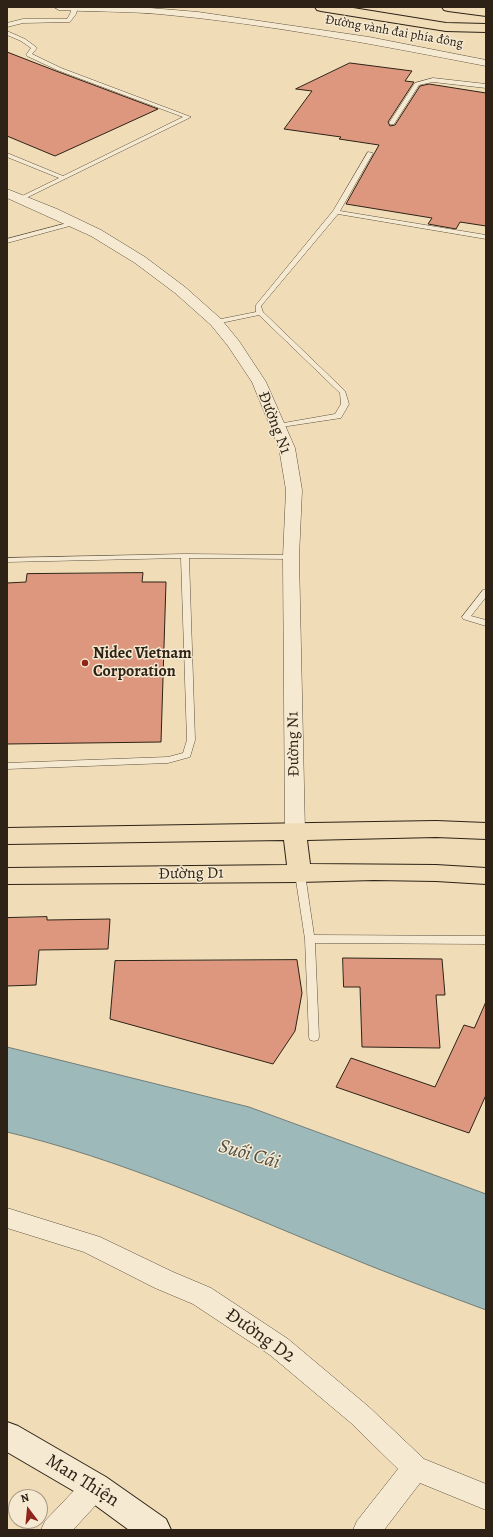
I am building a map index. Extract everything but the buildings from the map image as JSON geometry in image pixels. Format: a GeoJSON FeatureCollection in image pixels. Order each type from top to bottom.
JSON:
{"type":"FeatureCollection","features":[{"type":"Feature","properties":{"kind":"main road"},"geometry":{"type":"LineString","coordinates":[[321,7],[358,11],[446,27],[486,27]]}},
{"type":"Feature","properties":{"kind":"main road"},"geometry":{"type":"LineString","coordinates":[[375,7],[424,14]]}},
{"type":"Feature","properties":{"kind":"main road"},"geometry":{"type":"LineString","coordinates":[[391,7],[486,27]]}},
{"type":"Feature","properties":{"kind":"main road"},"geometry":{"type":"LineString","coordinates":[[448,7],[486,12]]}},
{"type":"Feature","properties":{"kind":"main road"},"geometry":{"type":"LineString","coordinates":[[474,7],[486,8]]}},
{"type":"Feature","properties":{"kind":"main road"},"geometry":{"type":"LineString","coordinates":[[381,831],[408,819],[486,819]]}},
{"type":"Feature","properties":{"kind":"main road"},"geometry":{"type":"LineString","coordinates":[[7,825],[203,824],[223,834]]}},
{"type":"Feature","properties":{"kind":"main road"},"geometry":{"type":"LineString","coordinates":[[7,836],[295,833],[436,829],[486,831]]}},
{"type":"Feature","properties":{"kind":"main road"},"geometry":{"type":"LineString","coordinates":[[295,833],[300,874]]}},
{"type":"Feature","properties":{"kind":"main road","name":"Đường D1"},"geometry":{"type":"LineString","coordinates":[[374,872],[418,884],[486,887]]}},
{"type":"Feature","properties":{"kind":"main road","name":"Đường D1"},"geometry":{"type":"LineString","coordinates":[[7,876],[374,872],[436,873],[486,876]]}},
{"type":"Feature","properties":{"kind":"street","name":"Đường vành đai phía đông"},"geometry":{"type":"LineString","coordinates":[[58,7],[157,11],[198,15],[369,40],[486,63]]}},
{"type":"Feature","properties":{"kind":"street","name":"Đường N1"},"geometry":{"type":"LineString","coordinates":[[14,196],[96,233],[140,260],[180,290],[216,322],[234,344],[259,382],[286,448],[294,490],[291,557],[295,833]]}},
{"type":"Feature","properties":{"kind":"street","name":"Đường D2"},"geometry":{"type":"LineString","coordinates":[[7,1218],[91,1244],[164,1280],[202,1296],[279,1347],[360,1415],[415,1468],[486,1497]]}},
{"type":"Feature","properties":{"kind":"street","name":"Man Thiện"},"geometry":{"type":"LineString","coordinates":[[7,1436],[95,1487],[155,1530]]}},
{"type":"Feature","properties":{"kind":"street"},"geometry":{"type":"LineString","coordinates":[[367,1530],[415,1468]]}},
{"type":"Feature","properties":{"kind":"street"},"geometry":{"type":"LineString","coordinates":[[55,1530],[95,1487]]}},
{"type":"Feature","properties":{"kind":"lane"},"geometry":{"type":"LineString","coordinates":[[7,25],[23,21],[68,21],[73,14],[74,7]]}},
{"type":"Feature","properties":{"kind":"lane"},"geometry":{"type":"LineString","coordinates":[[7,33],[34,48],[29,55],[59,69],[188,117],[64,178],[14,196]]}},
{"type":"Feature","properties":{"kind":"lane"},"geometry":{"type":"LineString","coordinates":[[392,124],[412,90],[417,84],[423,81],[445,81],[486,86]]}},
{"type":"Feature","properties":{"kind":"lane"},"geometry":{"type":"LineString","coordinates":[[278,426],[338,416],[345,404],[343,392],[260,313],[258,306],[336,212],[370,153]]}},
{"type":"Feature","properties":{"kind":"lane"},"geometry":{"type":"LineString","coordinates":[[7,155],[64,178]]}},
{"type":"Feature","properties":{"kind":"lane"},"geometry":{"type":"LineString","coordinates":[[336,212],[486,237]]}},
{"type":"Feature","properties":{"kind":"lane"},"geometry":{"type":"LineString","coordinates":[[7,241],[75,223]]}},
{"type":"Feature","properties":{"kind":"lane"},"geometry":{"type":"LineString","coordinates":[[216,322],[260,313]]}},
{"type":"Feature","properties":{"kind":"lane"},"geometry":{"type":"LineString","coordinates":[[7,560],[185,556],[291,557]]}},
{"type":"Feature","properties":{"kind":"lane"},"geometry":{"type":"LineString","coordinates":[[7,766],[168,760],[187,755],[191,740],[185,556]]}},
{"type":"Feature","properties":{"kind":"lane"},"geometry":{"type":"LineString","coordinates":[[486,592],[466,618],[486,623]]}},
{"type":"Feature","properties":{"kind":"lane"},"geometry":{"type":"LineString","coordinates":[[300,874],[310,939],[314,1037]]}},
{"type":"Feature","properties":{"kind":"lane"},"geometry":{"type":"LineString","coordinates":[[310,939],[486,940]]}},
{"type":"Feature","properties":{"kind":"water","name":"Suối Cái"},"geometry":{"type":"Polygon","coordinates":[[[7,1047],[249,1107],[486,1194],[486,1310],[429,1289],[173,1185],[91,1156],[7,1132],[7,1047]]]}},
{"type":"Feature","properties":{"kind":"place","name":"Nidec Vietnam Corporation"},"geometry":{"type":"Point","coordinates":[85,663]}}]}
